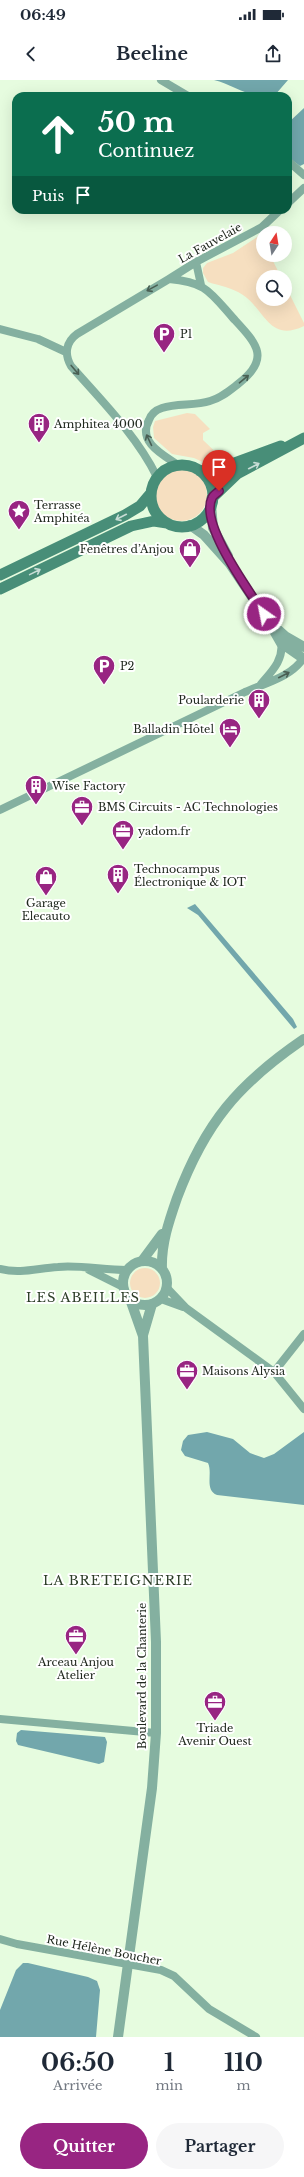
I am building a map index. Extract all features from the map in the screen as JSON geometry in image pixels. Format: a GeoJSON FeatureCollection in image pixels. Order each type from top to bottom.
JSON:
{"type":"FeatureCollection","features":[{"type":"Feature","properties":{"kind":"main road"},"geometry":{"type":"LineString","coordinates":[[200,471],[221,468],[268,450],[300,440]]}},
{"type":"Feature","properties":{"kind":"main road"},"geometry":{"type":"LineString","coordinates":[[0,589],[131,526],[154,521],[179,526],[190,525],[203,517],[211,501],[237,474],[300,440]]}},
{"type":"Feature","properties":{"kind":"main road"},"geometry":{"type":"LineString","coordinates":[[0,575],[125,515],[140,506],[151,493],[157,477],[166,469],[178,465],[189,466],[200,471],[209,483],[211,501]]}},
{"type":"Feature","properties":{"kind":"main road"},"geometry":{"type":"LineString","coordinates":[[151,493],[154,509],[160,517],[168,523]]}},
{"type":"Feature","properties":{"kind":"street"},"geometry":{"type":"LineString","coordinates":[[161,80],[181,92]]}},
{"type":"Feature","properties":{"kind":"street"},"geometry":{"type":"LineString","coordinates":[[292,164],[304,175]]}},
{"type":"Feature","properties":{"kind":"street"},"geometry":{"type":"LineString","coordinates":[[292,199],[304,188]]}},
{"type":"Feature","properties":{"kind":"street","name":"La Fauvelaie"},"geometry":{"type":"LineString","coordinates":[[66,352],[70,340],[77,334],[169,280],[196,262],[262,227],[276,214]]}},
{"type":"Feature","properties":{"kind":"street"},"geometry":{"type":"LineString","coordinates":[[196,262],[201,285]]}},
{"type":"Feature","properties":{"kind":"street"},"geometry":{"type":"LineString","coordinates":[[169,280],[185,281],[201,285],[207,289],[253,340],[258,356],[253,372],[221,397],[208,402],[162,408],[150,418],[146,428],[149,443],[156,450],[178,465]]}},
{"type":"Feature","properties":{"kind":"street"},"geometry":{"type":"LineString","coordinates":[[0,329],[38,339],[66,352],[72,366],[128,433],[151,464],[157,477]]}},
{"type":"Feature","properties":{"kind":"street"},"geometry":{"type":"LineString","coordinates":[[211,501],[213,528],[230,564]]}},
{"type":"Feature","properties":{"kind":"street"},"geometry":{"type":"LineString","coordinates":[[190,525],[204,535],[230,564],[269,622],[281,643],[282,651],[276,667],[260,685]]}},
{"type":"Feature","properties":{"kind":"street"},"geometry":{"type":"LineString","coordinates":[[269,622],[285,636],[304,647]]}},
{"type":"Feature","properties":{"kind":"street"},"geometry":{"type":"LineString","coordinates":[[0,810],[260,685],[284,676],[304,658],[281,643]]}},
{"type":"Feature","properties":{"kind":"street"},"geometry":{"type":"LineString","coordinates":[[0,1269],[29,1272],[58,1267],[126,1270],[142,1261],[156,1245],[168,1223],[194,1157],[215,1120],[254,1076],[304,1039]]}},
{"type":"Feature","properties":{"kind":"street"},"geometry":{"type":"LineString","coordinates":[[162,1269],[161,1254],[168,1223]]}},
{"type":"Feature","properties":{"kind":"street"},"geometry":{"type":"LineString","coordinates":[[126,1270],[123,1278],[123,1287],[130,1299],[144,1306],[161,1299],[167,1288],[166,1275],[156,1264],[142,1261]]}},
{"type":"Feature","properties":{"kind":"street"},"geometry":{"type":"LineString","coordinates":[[87,1269],[123,1287]]}},
{"type":"Feature","properties":{"kind":"street"},"geometry":{"type":"LineString","coordinates":[[167,1288],[186,1308],[274,1372],[304,1409]]}},
{"type":"Feature","properties":{"kind":"street","name":"Boulevard de la Chanterie"},"geometry":{"type":"LineString","coordinates":[[118,2037],[129,1966],[152,1788],[156,1732],[156,1642],[143,1336],[130,1299]]}},
{"type":"Feature","properties":{"kind":"street"},"geometry":{"type":"LineString","coordinates":[[161,1299],[186,1308]]}},
{"type":"Feature","properties":{"kind":"street","name":"Boulevard de la Chanterie"},"geometry":{"type":"LineString","coordinates":[[143,1336],[152,1304]]}},
{"type":"Feature","properties":{"kind":"street"},"geometry":{"type":"LineString","coordinates":[[274,1372],[304,1334]]}},
{"type":"Feature","properties":{"kind":"street"},"geometry":{"type":"LineString","coordinates":[[0,1719],[156,1732]]}},
{"type":"Feature","properties":{"kind":"street","name":"Rue Hélène Boucher"},"geometry":{"type":"LineString","coordinates":[[0,1939],[17,1944],[129,1966],[161,1970],[174,1976],[209,2009],[256,2037]]}},
{"type":"Feature","properties":{"kind":"shaded area"},"geometry":{"type":"Polygon","coordinates":[[[256,238],[256,262],[274,262],[278,270],[256,270],[256,306],[292,306],[292,299],[304,323],[304,326],[292,330],[275,328],[251,301],[239,292],[208,282],[203,273],[203,268],[207,263],[233,253],[256,238]]]}},
{"type":"Feature","properties":{"kind":"shaded area"},"geometry":{"type":"Polygon","coordinates":[[[187,413],[195,414],[210,429],[203,433],[203,440],[225,461],[207,464],[194,458],[172,454],[154,438],[153,427],[155,421],[187,413]]]}},
{"type":"Feature","properties":{"kind":"shaded area"},"geometry":{"type":"Polygon","coordinates":[[[181,469],[191,471],[199,477],[205,485],[207,495],[205,505],[199,513],[191,519],[181,521],[171,519],[163,513],[157,505],[155,495],[157,485],[163,477],[171,471],[181,469]]]}},
{"type":"Feature","properties":{"kind":"shaded area"},"geometry":{"type":"Polygon","coordinates":[[[145,1268],[151,1269],[159,1277],[159,1289],[151,1297],[145,1298],[139,1297],[131,1289],[130,1283],[131,1277],[139,1269],[145,1268]]]}},
{"type":"Feature","properties":{"kind":"water"},"geometry":{"type":"Polygon","coordinates":[[[214,80],[288,80],[278,92],[244,92],[214,80]]]}},
{"type":"Feature","properties":{"kind":"water"},"geometry":{"type":"Polygon","coordinates":[[[304,108],[304,164],[300,166],[292,160],[292,119],[304,108]]]}},
{"type":"Feature","properties":{"kind":"water"},"geometry":{"type":"Polygon","coordinates":[[[195,904],[293,1019],[297,1027],[294,1029],[198,915],[187,908],[195,904]]]}},
{"type":"Feature","properties":{"kind":"water"},"geometry":{"type":"Polygon","coordinates":[[[207,1432],[233,1439],[250,1453],[264,1458],[274,1454],[304,1432],[304,1505],[217,1495],[213,1492],[210,1485],[208,1463],[185,1456],[181,1450],[183,1441],[188,1435],[207,1432]]]}},
{"type":"Feature","properties":{"kind":"water"},"geometry":{"type":"Polygon","coordinates":[[[21,1730],[105,1737],[107,1742],[104,1762],[99,1764],[18,1745],[16,1741],[17,1733],[21,1730]]]}},
{"type":"Feature","properties":{"kind":"water"},"geometry":{"type":"Polygon","coordinates":[[[23,1963],[88,1977],[97,1981],[100,1990],[96,2037],[0,2037],[0,2010],[16,1970],[23,1963]]]}},
{"type":"Feature","properties":{"kind":"place","name":"P1"},"geometry":{"type":"Point","coordinates":[164,354]}},
{"type":"Feature","properties":{"kind":"place","name":"Amphitea 4000"},"geometry":{"type":"Point","coordinates":[39,444]}},
{"type":"Feature","properties":{"kind":"place","name":"Terrasse Amphitéa"},"geometry":{"type":"Point","coordinates":[19,530]}},
{"type":"Feature","properties":{"kind":"place","name":"Fenêtres d’Anjou"},"geometry":{"type":"Point","coordinates":[190,568]}},
{"type":"Feature","properties":{"kind":"place","name":"P2"},"geometry":{"type":"Point","coordinates":[104,686]}},
{"type":"Feature","properties":{"kind":"place","name":"Poularderie"},"geometry":{"type":"Point","coordinates":[259,720]}},
{"type":"Feature","properties":{"kind":"place","name":"Balladin Hôtel"},"geometry":{"type":"Point","coordinates":[230,748]}},
{"type":"Feature","properties":{"kind":"place","name":"Wise Factory"},"geometry":{"type":"Point","coordinates":[36,806]}},
{"type":"Feature","properties":{"kind":"place","name":"BMS Circuits - AC Technologies"},"geometry":{"type":"Point","coordinates":[82,826]}},
{"type":"Feature","properties":{"kind":"place","name":"yadom.fr"},"geometry":{"type":"Point","coordinates":[123,850]}},
{"type":"Feature","properties":{"kind":"place","name":"Technocampus Électronique & IOT"},"geometry":{"type":"Point","coordinates":[118,894]}},
{"type":"Feature","properties":{"kind":"place","name":"Garage Elecauto"},"geometry":{"type":"Point","coordinates":[46,896]}},
{"type":"Feature","properties":{"kind":"place","name":"Maisons Alysia"},"geometry":{"type":"Point","coordinates":[187,1390]}},
{"type":"Feature","properties":{"kind":"place","name":"Arceau Anjou Atelier"},"geometry":{"type":"Point","coordinates":[76,1656]}},
{"type":"Feature","properties":{"kind":"place","name":"Triade Avenir Ouest"},"geometry":{"type":"Point","coordinates":[215,1722]}},
{"type":"Feature","properties":{"kind":"district","name":"LES ABEILLES"},"geometry":{"type":"Point","coordinates":[83,1297]}},
{"type":"Feature","properties":{"kind":"district","name":"LA BRETEIGNERIE"},"geometry":{"type":"Point","coordinates":[118,1580]}},
{"type":"Feature","properties":{"kind":"route"},"geometry":{"type":"LineString","coordinates":[[219,491],[212,498],[210,513],[213,528],[230,564],[264,614]]}}]}
